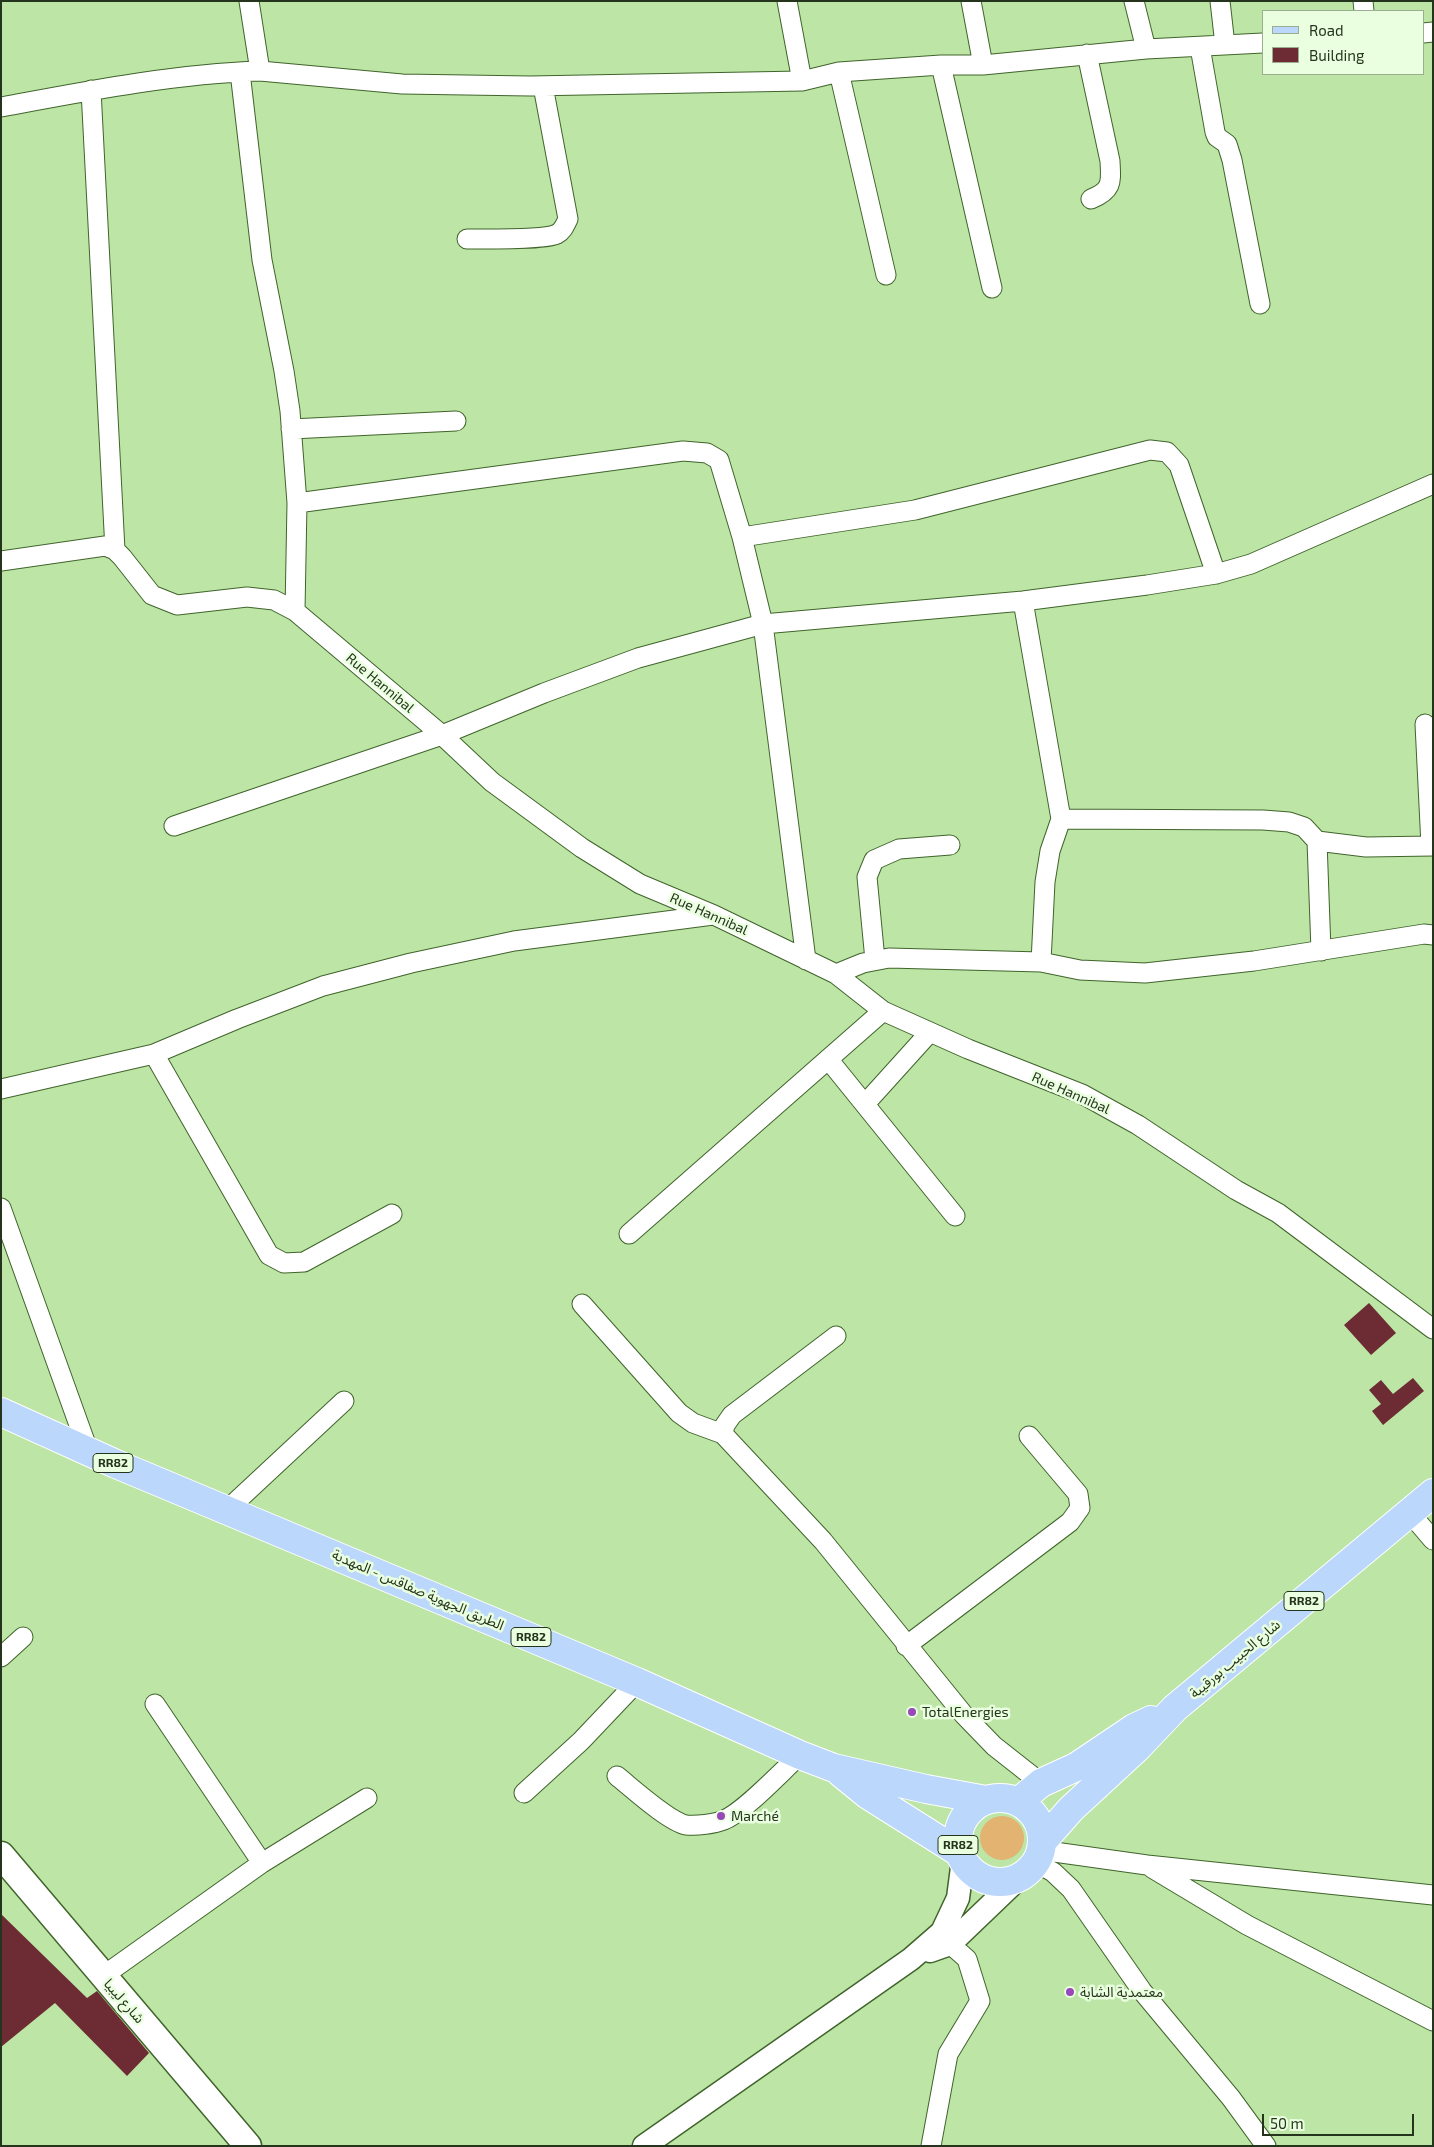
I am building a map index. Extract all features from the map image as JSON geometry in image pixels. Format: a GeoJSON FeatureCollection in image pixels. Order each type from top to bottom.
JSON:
{"type":"FeatureCollection","features":[{"type":"Feature","properties":{"kind":"main road","name":"الطريق الجهوية صفاقس - المهدية"},"geometry":{"type":"LineString","coordinates":[[1,1412],[116,1464],[637,1682],[800,1755],[834,1768],[926,1789],[986,1800]]}},
{"type":"Feature","properties":{"kind":"main road","name":"شارع الحبيب بورقيبة"},"geometry":{"type":"LineString","coordinates":[[1035,1858],[1071,1809],[1136,1748],[1175,1708],[1433,1493]]}},
{"type":"Feature","properties":{"kind":"main road","name":"شارع الحبيب بورقيبة"},"geometry":{"type":"LineString","coordinates":[[1018,1802],[1041,1783],[1076,1767],[1134,1728],[1175,1708]]}},
{"type":"Feature","properties":{"kind":"main road","name":"الطريق الجهوية صفاقس - المهدية"},"geometry":{"type":"LineString","coordinates":[[834,1768],[868,1795],[962,1856]]}},
{"type":"Feature","properties":{"kind":"main road","name":"RR82"},"geometry":{"type":"LineString","coordinates":[[1018,1802],[1003,1798],[986,1800],[968,1812],[962,1821],[959,1831],[962,1856],[974,1872],[989,1880],[1005,1881],[1035,1858]]}},
{"type":"Feature","properties":{"kind":"main road"},"geometry":{"type":"LineString","coordinates":[[1018,1802],[1026,1806],[1040,1826],[1035,1858]]}},
{"type":"Feature","properties":{"kind":"main road","name":"شارع ليبيا"},"geometry":{"type":"LineString","coordinates":[[1,1855],[248,2146]]}},
{"type":"Feature","properties":{"kind":"street"},"geometry":{"type":"LineString","coordinates":[[249,1],[260,71]]}},
{"type":"Feature","properties":{"kind":"street"},"geometry":{"type":"LineString","coordinates":[[787,1],[802,81]]}},
{"type":"Feature","properties":{"kind":"street"},"geometry":{"type":"LineString","coordinates":[[971,1],[983,65]]}},
{"type":"Feature","properties":{"kind":"street"},"geometry":{"type":"LineString","coordinates":[[1134,1],[1146,49]]}},
{"type":"Feature","properties":{"kind":"street"},"geometry":{"type":"LineString","coordinates":[[1220,1],[1225,45]]}},
{"type":"Feature","properties":{"kind":"street"},"geometry":{"type":"LineString","coordinates":[[1,107],[91,90],[171,78],[240,72],[260,71],[402,84],[543,86],[802,81],[839,72],[941,65],[983,65],[1146,49],[1262,43]]}},
{"type":"Feature","properties":{"kind":"street"},"geometry":{"type":"LineString","coordinates":[[1200,47],[1214,132],[1229,150],[1260,304]]}},
{"type":"Feature","properties":{"kind":"street"},"geometry":{"type":"LineString","coordinates":[[1087,54],[1110,161],[1111,175],[1109,187],[1103,194],[1091,199]]}},
{"type":"Feature","properties":{"kind":"street"},"geometry":{"type":"LineString","coordinates":[[941,65],[992,288]]}},
{"type":"Feature","properties":{"kind":"street"},"geometry":{"type":"LineString","coordinates":[[240,72],[262,260],[284,371],[291,429],[297,503],[295,612]]}},
{"type":"Feature","properties":{"kind":"street"},"geometry":{"type":"LineString","coordinates":[[839,72],[886,275]]}},
{"type":"Feature","properties":{"kind":"street"},"geometry":{"type":"LineString","coordinates":[[467,239],[556,235],[564,228],[568,219],[543,86]]}},
{"type":"Feature","properties":{"kind":"street"},"geometry":{"type":"LineString","coordinates":[[1,561],[104,546],[115,550],[91,90]]}},
{"type":"Feature","properties":{"kind":"street"},"geometry":{"type":"LineString","coordinates":[[291,429],[456,421]]}},
{"type":"Feature","properties":{"kind":"street"},"geometry":{"type":"LineString","coordinates":[[742,537],[915,510],[1150,450],[1166,452],[1178,464],[1216,574]]}},
{"type":"Feature","properties":{"kind":"street"},"geometry":{"type":"LineString","coordinates":[[297,503],[683,451],[706,453],[719,460],[742,537],[763,624],[806,960]]}},
{"type":"Feature","properties":{"kind":"street"},"geometry":{"type":"LineString","coordinates":[[174,826],[442,735],[544,693],[638,658],[763,624],[1022,601],[1216,574],[1251,564],[1433,484]]}},
{"type":"Feature","properties":{"kind":"street","name":"Rue Hannibal"},"geometry":{"type":"LineString","coordinates":[[115,550],[152,595],[177,605],[247,597],[274,600],[295,612],[442,735],[492,782],[582,848],[640,884],[714,915],[836,974],[883,1011],[1082,1094],[1138,1125],[1201,1167],[1278,1214],[1433,1329]]}},
{"type":"Feature","properties":{"kind":"street"},"geometry":{"type":"LineString","coordinates":[[1022,601],[1061,820],[1050,851],[1045,882],[1041,962]]}},
{"type":"Feature","properties":{"kind":"street"},"geometry":{"type":"LineString","coordinates":[[1316,841],[1366,847],[1432,846],[1425,724]]}},
{"type":"Feature","properties":{"kind":"street"},"geometry":{"type":"LineString","coordinates":[[1061,820],[1263,820],[1289,822],[1304,827],[1316,841],[1321,951]]}},
{"type":"Feature","properties":{"kind":"street"},"geometry":{"type":"LineString","coordinates":[[875,960],[867,877],[874,860],[899,849],[950,845]]}},
{"type":"Feature","properties":{"kind":"street"},"geometry":{"type":"LineString","coordinates":[[1,1089],[154,1054],[236,1019],[324,986],[411,963],[514,941],[714,915]]}},
{"type":"Feature","properties":{"kind":"street"},"geometry":{"type":"LineString","coordinates":[[836,974],[875,960],[889,958],[1041,962],[1080,970],[1145,973],[1196,969],[1417,935],[1433,935]]}},
{"type":"Feature","properties":{"kind":"street"},"geometry":{"type":"LineString","coordinates":[[629,1234],[883,1011]]}},
{"type":"Feature","properties":{"kind":"street"},"geometry":{"type":"LineString","coordinates":[[865,1104],[930,1032]]}},
{"type":"Feature","properties":{"kind":"street"},"geometry":{"type":"LineString","coordinates":[[154,1054],[268,1255],[284,1263],[304,1262],[392,1214]]}},
{"type":"Feature","properties":{"kind":"street"},"geometry":{"type":"LineString","coordinates":[[828,1059],[954,1216]]}},
{"type":"Feature","properties":{"kind":"street"},"geometry":{"type":"LineString","coordinates":[[1,1208],[88,1450]]}},
{"type":"Feature","properties":{"kind":"street"},"geometry":{"type":"LineString","coordinates":[[582,1304],[679,1413],[692,1423],[723,1434],[823,1541],[906,1646],[964,1715],[994,1746],[1041,1783]]}},
{"type":"Feature","properties":{"kind":"street"},"geometry":{"type":"LineString","coordinates":[[723,1434],[725,1426],[732,1415],[836,1336]]}},
{"type":"Feature","properties":{"kind":"street"},"geometry":{"type":"LineString","coordinates":[[227,1510],[344,1401]]}},
{"type":"Feature","properties":{"kind":"street"},"geometry":{"type":"LineString","coordinates":[[906,1646],[1070,1522],[1080,1508],[1078,1494],[1029,1436]]}},
{"type":"Feature","properties":{"kind":"street"},"geometry":{"type":"LineString","coordinates":[[1410,1513],[1433,1540]]}},
{"type":"Feature","properties":{"kind":"street"},"geometry":{"type":"LineString","coordinates":[[1,1656],[23,1637]]}},
{"type":"Feature","properties":{"kind":"street"},"geometry":{"type":"LineString","coordinates":[[524,1793],[581,1741],[637,1682]]}},
{"type":"Feature","properties":{"kind":"street"},"geometry":{"type":"LineString","coordinates":[[155,1704],[262,1863]]}},
{"type":"Feature","properties":{"kind":"street"},"geometry":{"type":"LineString","coordinates":[[617,1776],[657,1809],[685,1824],[708,1824],[724,1820],[738,1812],[800,1755]]}},
{"type":"Feature","properties":{"kind":"street"},"geometry":{"type":"LineString","coordinates":[[102,1976],[262,1863],[367,1798]]}},
{"type":"Feature","properties":{"kind":"street"},"geometry":{"type":"LineString","coordinates":[[946,1938],[958,1898],[962,1856]]}},
{"type":"Feature","properties":{"kind":"street"},"geometry":{"type":"LineString","coordinates":[[1035,1858],[1071,1889],[1142,1991],[1232,2098],[1266,2146]]}},
{"type":"Feature","properties":{"kind":"street"},"geometry":{"type":"LineString","coordinates":[[644,2146],[911,1958],[946,1938],[1035,1858],[1147,1865],[1433,1895]]}},
{"type":"Feature","properties":{"kind":"street"},"geometry":{"type":"LineString","coordinates":[[1147,1865],[1247,1925],[1433,2021]]}},
{"type":"Feature","properties":{"kind":"street"},"geometry":{"type":"LineString","coordinates":[[931,2146],[948,2054],[980,2001],[967,1959],[946,1938]]}},
{"type":"Feature","properties":{"kind":"shaded area"},"geometry":{"type":"Polygon","coordinates":[[[1006,1816],[1018,1822],[1023,1829],[1023,1847],[1018,1854],[1011,1859],[998,1860],[990,1857],[983,1850],[980,1834],[983,1826],[990,1819],[1006,1816]]]}},
{"type":"Feature","properties":{"kind":"building"},"geometry":{"type":"Polygon","coordinates":[[[1369,1303],[1396,1333],[1371,1355],[1344,1325],[1369,1303]]]}},
{"type":"Feature","properties":{"kind":"building"},"geometry":{"type":"Polygon","coordinates":[[[1413,1378],[1424,1391],[1383,1425],[1372,1411],[1381,1404],[1369,1390],[1381,1380],[1393,1394],[1413,1378]]]}},
{"type":"Feature","properties":{"kind":"building"},"geometry":{"type":"Polygon","coordinates":[[[1,1914],[87,1998],[97,1991],[149,2053],[127,2076],[55,2003],[1,2047],[1,1914]]]}},
{"type":"Feature","properties":{"kind":"place","name":"TotalEnergies"},"geometry":{"type":"Point","coordinates":[912,1712]}},
{"type":"Feature","properties":{"kind":"place","name":"Marché"},"geometry":{"type":"Point","coordinates":[721,1816]}},
{"type":"Feature","properties":{"kind":"place","name":"معتمدية الشابة"},"geometry":{"type":"Point","coordinates":[1070,1992]}}]}
